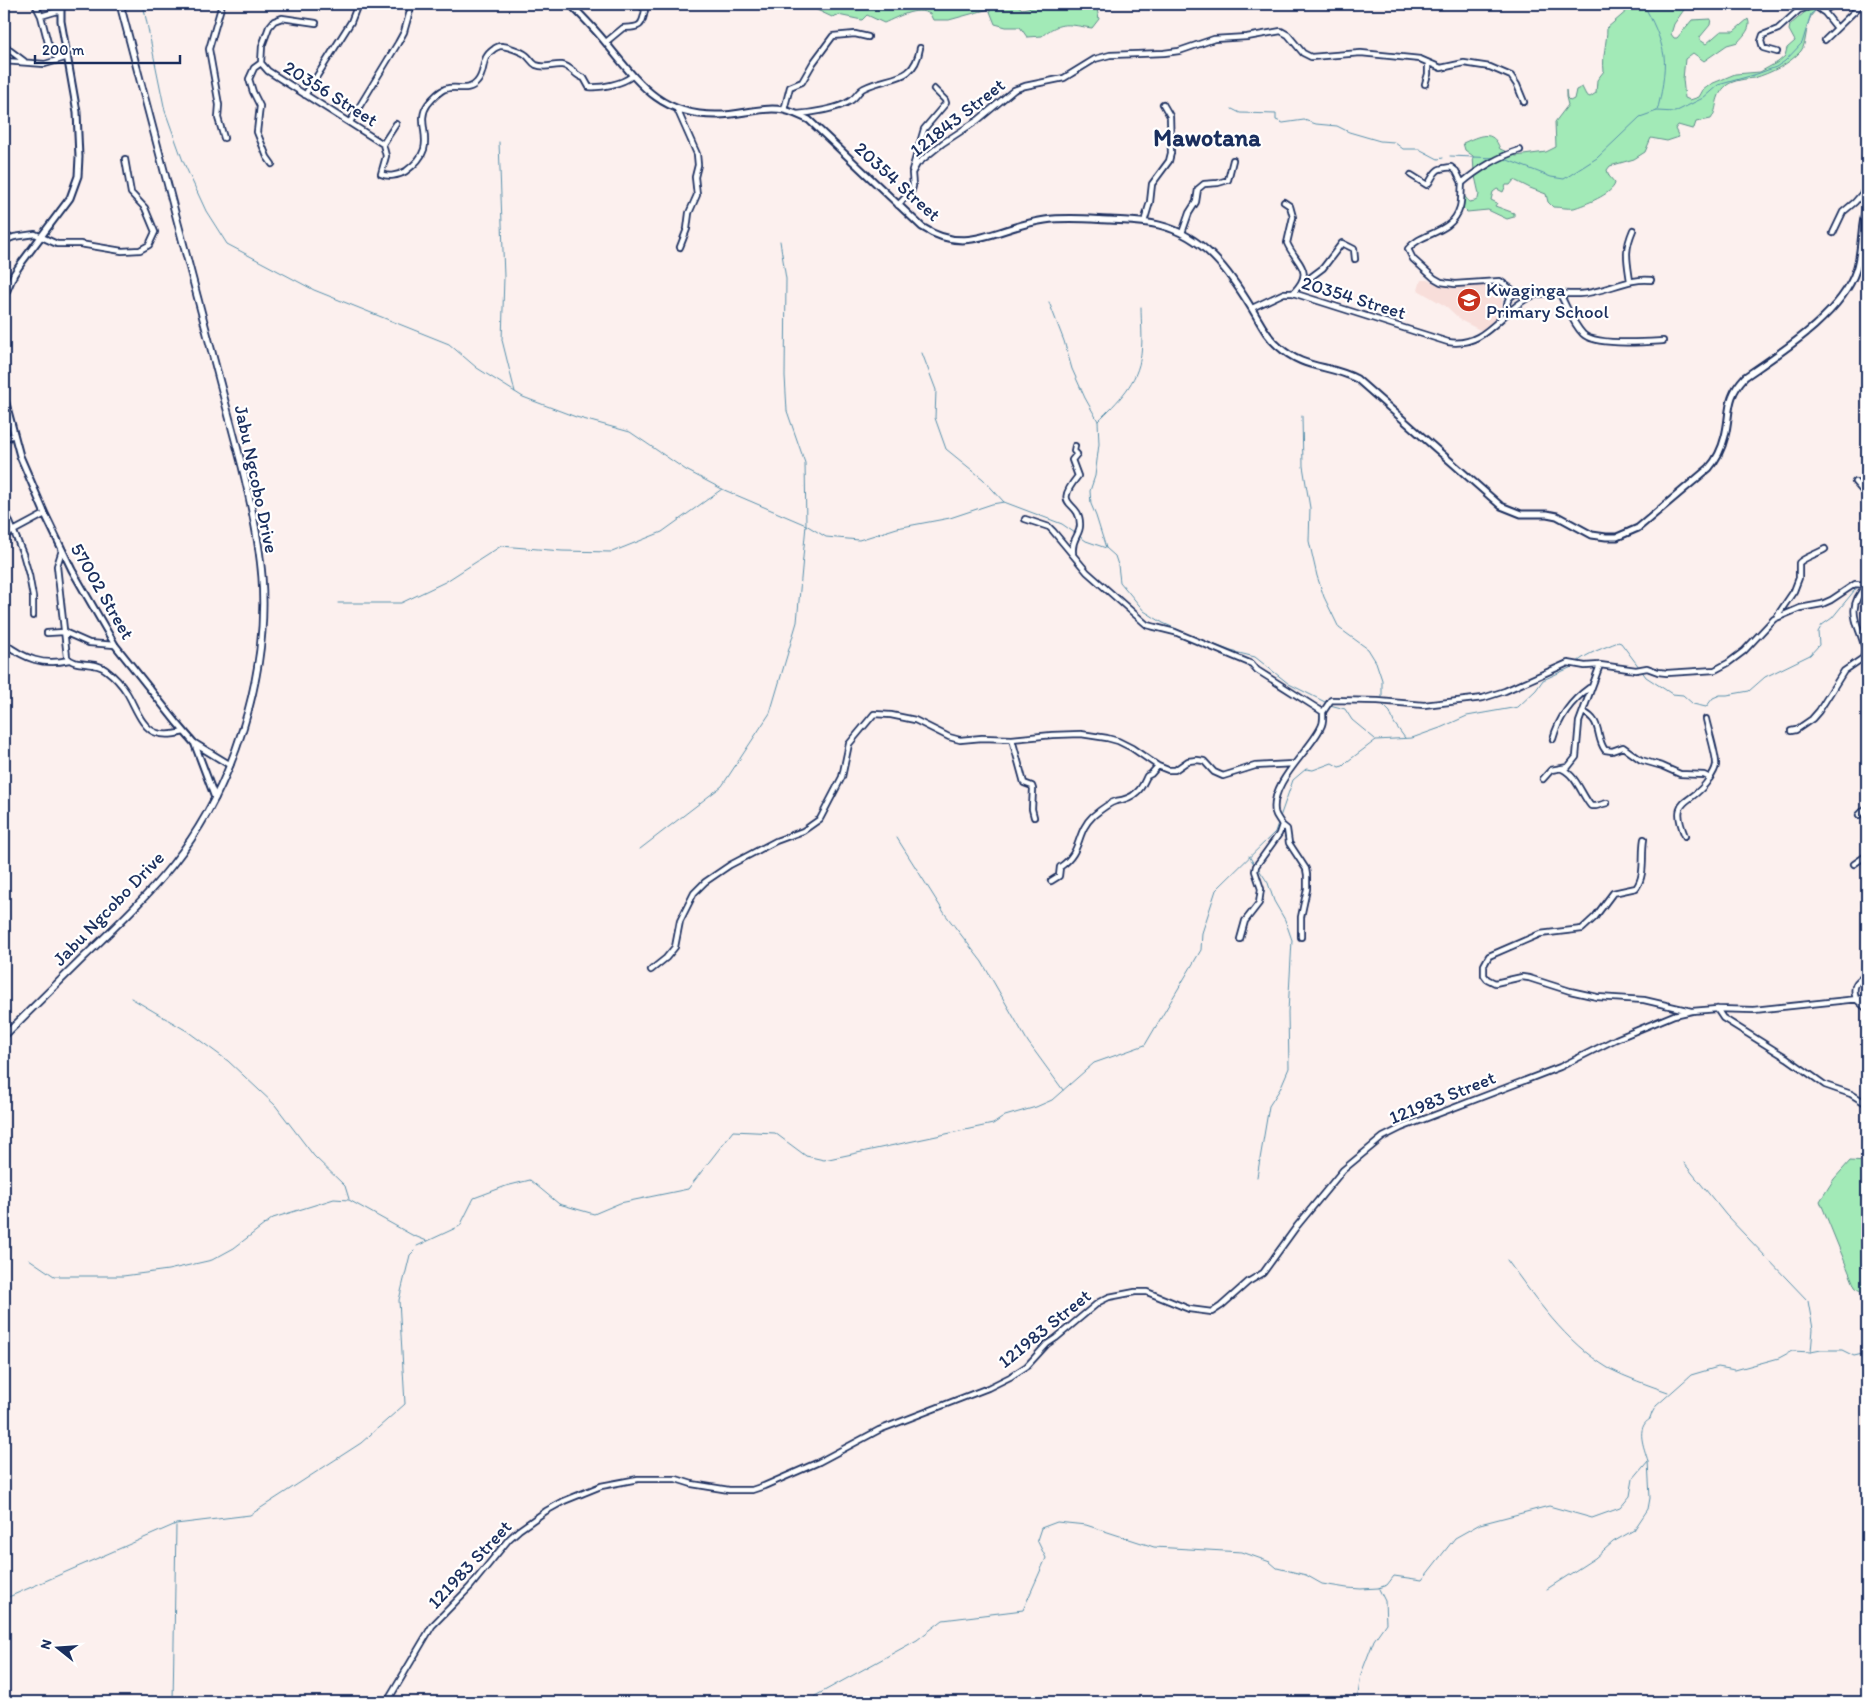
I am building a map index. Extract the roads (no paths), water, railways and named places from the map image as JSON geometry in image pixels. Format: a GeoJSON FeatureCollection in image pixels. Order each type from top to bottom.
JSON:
{"type":"FeatureCollection","features":[{"type":"Feature","properties":{"kind":"main road","name":"Jabu Ngcobo Drive"},"geometry":{"type":"LineString","coordinates":[[4,1036],[152,890],[190,841],[215,798],[230,765],[246,719],[259,656],[262,596],[257,536],[242,466],[120,4]]}},
{"type":"Feature","properties":{"kind":"street"},"geometry":{"type":"LineString","coordinates":[[35,4],[41,16],[48,43],[58,59]]}},
{"type":"Feature","properties":{"kind":"street"},"geometry":{"type":"LineString","coordinates":[[222,4],[209,49],[219,105],[218,118],[224,138]]}},
{"type":"Feature","properties":{"kind":"street"},"geometry":{"type":"LineString","coordinates":[[305,94],[351,22],[358,4]]}},
{"type":"Feature","properties":{"kind":"street"},"geometry":{"type":"LineString","coordinates":[[350,122],[404,32],[412,4]]}},
{"type":"Feature","properties":{"kind":"street","name":"20354 Street"},"geometry":{"type":"LineString","coordinates":[[570,4],[606,42],[632,76],[656,98],[677,109],[701,114],[715,115],[767,110],[784,110],[797,114],[809,120],[820,129],[922,227],[930,233],[947,239],[958,241],[975,240],[1046,220],[1062,219],[1144,222],[1164,226],[1182,233],[1199,243],[1216,258],[1227,270],[1252,308],[1284,293],[1293,293],[1366,318],[1453,343],[1468,341],[1483,335],[1507,313],[1529,297]]}},
{"type":"Feature","properties":{"kind":"street"},"geometry":{"type":"LineString","coordinates":[[606,42],[623,28],[638,26],[645,10],[639,4]]}},
{"type":"Feature","properties":{"kind":"street"},"geometry":{"type":"LineString","coordinates":[[1822,11],[1837,4]]}},
{"type":"Feature","properties":{"kind":"street"},"geometry":{"type":"LineString","coordinates":[[1825,40],[1862,4]]}},
{"type":"Feature","properties":{"kind":"street"},"geometry":{"type":"LineString","coordinates":[[1777,52],[1763,48],[1761,41],[1763,35],[1778,29],[1799,10],[1813,6],[1828,16],[1838,28]]}},
{"type":"Feature","properties":{"kind":"street"},"geometry":{"type":"LineString","coordinates":[[4,297],[14,274],[72,194],[78,176],[80,156],[77,112],[61,7],[41,16]]}},
{"type":"Feature","properties":{"kind":"street","name":"20356 Street"},"geometry":{"type":"LineString","coordinates":[[316,22],[282,18],[274,21],[269,27],[262,46],[261,62],[268,71],[383,144],[386,156],[381,174],[387,176],[401,174],[417,162],[426,143],[423,119],[427,105],[446,89],[468,88],[475,84],[480,78],[486,55],[496,48],[501,46],[521,51],[538,66],[548,68],[563,65],[584,78],[589,87],[604,86],[632,76]]}},
{"type":"Feature","properties":{"kind":"street","name":"121843 Street"},"geometry":{"type":"LineString","coordinates":[[898,205],[912,190],[912,171],[917,164],[943,143],[978,120],[1014,90],[1064,78],[1090,62],[1106,55],[1179,51],[1214,39],[1247,37],[1278,31],[1288,35],[1303,53],[1311,57],[1361,53],[1428,62],[1433,66],[1441,68],[1464,63],[1474,64],[1507,73],[1517,85],[1524,102]]}},
{"type":"Feature","properties":{"kind":"street"},"geometry":{"type":"LineString","coordinates":[[784,110],[790,87],[802,82],[833,36],[855,34],[868,37]]}},
{"type":"Feature","properties":{"kind":"street"},"geometry":{"type":"LineString","coordinates":[[4,46],[25,62]]}},
{"type":"Feature","properties":{"kind":"street"},"geometry":{"type":"LineString","coordinates":[[797,114],[819,111],[847,103],[864,88],[899,78],[914,67],[920,48]]}},
{"type":"Feature","properties":{"kind":"street"},"geometry":{"type":"LineString","coordinates":[[4,61],[45,64],[68,57]]}},
{"type":"Feature","properties":{"kind":"street"},"geometry":{"type":"LineString","coordinates":[[261,62],[254,68],[249,79],[252,92],[260,106],[257,132],[266,157],[272,164]]}},
{"type":"Feature","properties":{"kind":"street"},"geometry":{"type":"LineString","coordinates":[[1425,84],[1428,74],[1428,62]]}},
{"type":"Feature","properties":{"kind":"street"},"geometry":{"type":"LineString","coordinates":[[912,171],[924,129],[946,104],[945,100],[934,89]]}},
{"type":"Feature","properties":{"kind":"street"},"geometry":{"type":"LineString","coordinates":[[1144,222],[1150,202],[1152,184],[1170,158],[1170,116],[1163,104]]}},
{"type":"Feature","properties":{"kind":"street"},"geometry":{"type":"LineString","coordinates":[[677,109],[697,154],[698,165],[695,177],[697,195],[691,207],[687,229],[680,247]]}},
{"type":"Feature","properties":{"kind":"street"},"geometry":{"type":"LineString","coordinates":[[383,144],[396,124]]}},
{"type":"Feature","properties":{"kind":"street"},"geometry":{"type":"LineString","coordinates":[[1462,183],[1505,155],[1520,150]]}},
{"type":"Feature","properties":{"kind":"street"},"geometry":{"type":"LineString","coordinates":[[4,241],[30,234],[57,244],[80,244],[122,251],[140,250],[149,245],[154,237],[154,232],[145,208],[131,193],[125,159]]}},
{"type":"Feature","properties":{"kind":"street"},"geometry":{"type":"LineString","coordinates":[[1182,233],[1189,213],[1197,200],[1198,189],[1204,184],[1228,180],[1233,160]]}},
{"type":"Feature","properties":{"kind":"street"},"geometry":{"type":"LineString","coordinates":[[1411,175],[1427,185],[1431,182],[1437,170],[1451,167],[1456,171],[1462,183],[1461,205],[1457,214],[1443,229],[1408,247],[1410,255],[1441,282],[1454,284],[1500,281],[1517,293],[1529,297],[1593,293],[1630,281],[1651,280]]}},
{"type":"Feature","properties":{"kind":"street"},"geometry":{"type":"LineString","coordinates":[[1833,233],[1843,212],[1867,188]]}},
{"type":"Feature","properties":{"kind":"street"},"geometry":{"type":"LineString","coordinates":[[1284,202],[1290,206],[1292,212],[1287,243],[1303,269],[1304,277],[1300,286]]}},
{"type":"Feature","properties":{"kind":"street"},"geometry":{"type":"LineString","coordinates":[[1252,308],[1270,338],[1283,351],[1308,365],[1346,374],[1357,379],[1501,506],[1518,513],[1557,516],[1592,535],[1606,538],[1616,537],[1638,528],[1709,468],[1716,459],[1722,445],[1729,404],[1739,383],[1801,337],[1846,291],[1860,257],[1867,205]]}},
{"type":"Feature","properties":{"kind":"street"},"geometry":{"type":"LineString","coordinates":[[1630,281],[1626,252],[1633,230]]}},
{"type":"Feature","properties":{"kind":"street"},"geometry":{"type":"LineString","coordinates":[[1293,293],[1323,268],[1342,243],[1354,249],[1355,259]]}},
{"type":"Feature","properties":{"kind":"street"},"geometry":{"type":"LineString","coordinates":[[1507,313],[1508,299],[1517,293]]}},
{"type":"Feature","properties":{"kind":"street"},"geometry":{"type":"LineString","coordinates":[[1560,294],[1581,332],[1587,338],[1617,342],[1663,341]]}},
{"type":"Feature","properties":{"kind":"street","name":"57002 Street"},"geometry":{"type":"LineString","coordinates":[[4,396],[14,435],[44,514],[115,645],[194,743],[230,765]]}},
{"type":"Feature","properties":{"kind":"street"},"geometry":{"type":"LineString","coordinates":[[4,439],[14,435]]}},
{"type":"Feature","properties":{"kind":"street"},"geometry":{"type":"LineString","coordinates":[[1073,555],[1072,546],[1080,525],[1077,513],[1066,495],[1067,490],[1078,476],[1072,460],[1077,454],[1074,451],[1075,446]]}},
{"type":"Feature","properties":{"kind":"street"},"geometry":{"type":"LineString","coordinates":[[1855,482],[1862,490],[1867,491]]}},
{"type":"Feature","properties":{"kind":"street"},"geometry":{"type":"LineString","coordinates":[[4,508],[23,554],[29,575],[33,597],[33,616]]}},
{"type":"Feature","properties":{"kind":"street"},"geometry":{"type":"LineString","coordinates":[[4,536],[44,514]]}},
{"type":"Feature","properties":{"kind":"street"},"geometry":{"type":"LineString","coordinates":[[1025,519],[1049,527],[1096,580],[1147,625],[1169,630],[1252,664],[1257,670],[1323,712]]}},
{"type":"Feature","properties":{"kind":"street"},"geometry":{"type":"LineString","coordinates":[[1301,937],[1301,917],[1308,889],[1306,869],[1289,843],[1287,829],[1279,821],[1274,810],[1278,790],[1293,764],[1321,727],[1323,712],[1328,703],[1346,700],[1424,705],[1483,698],[1568,663],[1636,670],[1647,668],[1667,673],[1720,668],[1744,651],[1787,604],[1799,578],[1798,563],[1825,549]]}},
{"type":"Feature","properties":{"kind":"street"},"geometry":{"type":"LineString","coordinates":[[62,550],[57,566],[66,654],[69,660]]}},
{"type":"Feature","properties":{"kind":"street"},"geometry":{"type":"LineString","coordinates":[[1774,619],[1800,608],[1831,600],[1855,584],[1866,585],[1854,608],[1865,649],[1863,658],[1844,671],[1812,719],[1796,730],[1791,731]]}},
{"type":"Feature","properties":{"kind":"street"},"geometry":{"type":"LineString","coordinates":[[47,633],[64,632],[89,643],[115,645]]}},
{"type":"Feature","properties":{"kind":"street"},"geometry":{"type":"LineString","coordinates":[[4,643],[40,662],[69,660],[97,664],[107,670],[121,685],[143,722],[152,731],[166,734],[184,732]]}},
{"type":"Feature","properties":{"kind":"street"},"geometry":{"type":"LineString","coordinates":[[1543,779],[1551,770],[1568,767],[1576,757],[1578,730],[1590,688],[1600,665]]}},
{"type":"Feature","properties":{"kind":"street"},"geometry":{"type":"LineString","coordinates":[[1553,739],[1556,726],[1564,712],[1590,688]]}},
{"type":"Feature","properties":{"kind":"street"},"geometry":{"type":"LineString","coordinates":[[1583,712],[1588,714],[1598,727],[1605,750],[1612,751],[1623,747],[1640,760],[1662,766],[1680,774],[1704,775],[1710,778]]}},
{"type":"Feature","properties":{"kind":"street"},"geometry":{"type":"LineString","coordinates":[[651,970],[666,958],[675,947],[680,921],[694,893],[705,882],[776,841],[803,831],[820,819],[842,777],[848,744],[874,714],[915,720],[955,739],[1012,739],[1081,734],[1107,738],[1132,748],[1158,766],[1175,770],[1188,762],[1201,760],[1207,763],[1214,772],[1226,776],[1255,766],[1293,764]]}},
{"type":"Feature","properties":{"kind":"street"},"geometry":{"type":"LineString","coordinates":[[1685,836],[1678,815],[1679,808],[1686,800],[1701,790],[1714,772],[1716,763],[1706,719]]}},
{"type":"Feature","properties":{"kind":"street"},"geometry":{"type":"LineString","coordinates":[[1012,739],[1024,782],[1032,786],[1033,789],[1032,809],[1034,817]]}},
{"type":"Feature","properties":{"kind":"street"},"geometry":{"type":"LineString","coordinates":[[194,743],[215,798]]}},
{"type":"Feature","properties":{"kind":"street"},"geometry":{"type":"LineString","coordinates":[[1051,881],[1059,876],[1060,867],[1074,854],[1081,832],[1087,822],[1099,811],[1111,804],[1125,800],[1137,793],[1147,776],[1158,766]]}},
{"type":"Feature","properties":{"kind":"street"},"geometry":{"type":"LineString","coordinates":[[1562,769],[1567,771],[1579,786],[1591,806],[1607,803]]}},
{"type":"Feature","properties":{"kind":"street"},"geometry":{"type":"LineString","coordinates":[[1860,814],[1867,807]]}},
{"type":"Feature","properties":{"kind":"street"},"geometry":{"type":"LineString","coordinates":[[1240,939],[1245,921],[1259,903],[1261,889],[1255,871],[1256,866],[1279,834],[1279,821]]}},
{"type":"Feature","properties":{"kind":"street"},"geometry":{"type":"LineString","coordinates":[[1644,839],[1641,854],[1642,875],[1636,888],[1612,894],[1595,918],[1582,929],[1540,934],[1489,956],[1484,965],[1484,975],[1495,983],[1522,977],[1597,997],[1644,1000],[1692,1011]]}},
{"type":"Feature","properties":{"kind":"street"},"geometry":{"type":"LineString","coordinates":[[1854,864],[1867,855]]}},
{"type":"Feature","properties":{"kind":"street"},"geometry":{"type":"LineString","coordinates":[[1867,974],[1857,981],[1854,986],[1856,999],[1867,1009]]}},
{"type":"Feature","properties":{"kind":"street","name":"121983 Street"},"geometry":{"type":"LineString","coordinates":[[387,1702],[426,1633],[470,1588],[500,1549],[530,1522],[564,1501],[601,1486],[638,1480],[676,1479],[692,1484],[729,1490],[752,1490],[764,1486],[819,1462],[879,1430],[1010,1378],[1027,1366],[1047,1344],[1098,1302],[1109,1297],[1135,1292],[1147,1292],[1189,1309],[1212,1312],[1248,1282],[1263,1273],[1297,1226],[1343,1170],[1383,1137],[1401,1128],[1560,1067],[1616,1038],[1664,1019],[1692,1011],[1717,1009],[1754,1010],[1867,998]]}},
{"type":"Feature","properties":{"kind":"street"},"geometry":{"type":"LineString","coordinates":[[1717,1009],[1721,1016],[1729,1022],[1787,1058],[1816,1079],[1830,1087],[1851,1094],[1867,1104]]}},
{"type":"Feature","properties":{"kind":"waterway"},"geometry":{"type":"LineString","coordinates":[[143,4],[165,111],[183,161],[206,211],[227,244],[314,290],[449,344],[477,368],[523,397],[576,417],[630,432],[686,470],[722,489],[806,525],[826,537],[859,540],[897,528],[950,518],[1004,502],[1062,524],[1075,533]]}},
{"type":"Feature","properties":{"kind":"waterway"},"geometry":{"type":"LineString","coordinates":[[1643,4],[1656,29],[1664,56],[1663,84],[1657,111]]}},
{"type":"Feature","properties":{"kind":"waterway"},"geometry":{"type":"LineString","coordinates":[[1819,8],[1823,4]]}},
{"type":"Feature","properties":{"kind":"waterway"},"geometry":{"type":"LineString","coordinates":[[1505,159],[1551,177],[1564,179],[1597,158],[1640,117],[1657,111],[1675,112],[1703,98],[1718,85],[1757,74],[1776,67],[1785,61],[1802,43],[1811,14],[1816,10]]}},
{"type":"Feature","properties":{"kind":"waterway"},"geometry":{"type":"LineString","coordinates":[[1232,109],[1240,113],[1276,114],[1276,120],[1283,123],[1304,120],[1316,124],[1337,126],[1349,132],[1380,141],[1394,142],[1403,149],[1419,149],[1438,159],[1443,158]]}},
{"type":"Feature","properties":{"kind":"waterway"},"geometry":{"type":"LineString","coordinates":[[499,142],[504,277],[502,340],[515,392]]}},
{"type":"Feature","properties":{"kind":"waterway"},"geometry":{"type":"LineString","coordinates":[[1450,156],[1497,158]]}},
{"type":"Feature","properties":{"kind":"waterway"},"geometry":{"type":"LineString","coordinates":[[640,849],[722,786],[770,713],[797,622],[806,525],[805,463],[787,411],[785,376],[786,279],[780,241]]}},
{"type":"Feature","properties":{"kind":"waterway"},"geometry":{"type":"LineString","coordinates":[[1049,302],[1064,341],[1072,369],[1098,421],[1099,444],[1095,476],[1090,491],[1091,504],[1106,548]]}},
{"type":"Feature","properties":{"kind":"waterway"},"geometry":{"type":"LineString","coordinates":[[1098,421],[1126,391],[1136,374],[1142,348],[1141,307]]}},
{"type":"Feature","properties":{"kind":"waterway"},"geometry":{"type":"LineString","coordinates":[[922,353],[936,390],[935,418],[946,449],[983,479],[1004,502]]}},
{"type":"Feature","properties":{"kind":"waterway"},"geometry":{"type":"LineString","coordinates":[[1302,416],[1303,466],[1310,508],[1309,541],[1317,576],[1324,597],[1339,628],[1368,649],[1376,662],[1382,680],[1382,697]]}},
{"type":"Feature","properties":{"kind":"waterway"},"geometry":{"type":"LineString","coordinates":[[338,603],[401,603],[445,582],[501,546],[562,551],[612,552],[662,532],[722,489]]}},
{"type":"Feature","properties":{"kind":"waterway"},"geometry":{"type":"LineString","coordinates":[[1079,536],[1086,541],[1106,548],[1115,556],[1120,582],[1144,611],[1163,623],[1192,636],[1231,651],[1255,657],[1289,684],[1327,703]]}},
{"type":"Feature","properties":{"kind":"waterway"},"geometry":{"type":"LineString","coordinates":[[1861,582],[1867,574]]}},
{"type":"Feature","properties":{"kind":"waterway"},"geometry":{"type":"LineString","coordinates":[[1641,670],[1646,677],[1672,694],[1683,695],[1693,704],[1706,707],[1713,698],[1720,695],[1749,691],[1765,677],[1810,655],[1819,645],[1818,632],[1822,625],[1832,618],[1859,585]]}},
{"type":"Feature","properties":{"kind":"waterway"},"geometry":{"type":"LineString","coordinates":[[1576,663],[1580,659],[1618,642],[1621,643],[1639,667]]}},
{"type":"Feature","properties":{"kind":"waterway"},"geometry":{"type":"LineString","coordinates":[[1280,817],[1293,780],[1306,769],[1313,770],[1332,763],[1339,767],[1343,766],[1376,740],[1412,738],[1467,716],[1518,707],[1536,690],[1543,680],[1574,666]]}},
{"type":"Feature","properties":{"kind":"waterway"},"geometry":{"type":"LineString","coordinates":[[1382,704],[1390,712],[1394,723],[1405,738]]}},
{"type":"Feature","properties":{"kind":"waterway"},"geometry":{"type":"LineString","coordinates":[[1330,705],[1345,709],[1352,720],[1375,739]]}},
{"type":"Feature","properties":{"kind":"waterway"},"geometry":{"type":"LineString","coordinates":[[417,1246],[460,1226],[474,1198],[506,1186],[530,1180],[559,1204],[594,1214],[620,1203],[688,1189],[733,1131],[775,1133],[806,1156],[824,1160],[993,1124],[1005,1116],[1052,1100],[1094,1063],[1145,1045],[1201,950],[1202,933],[1216,890],[1275,832],[1278,823]]}},
{"type":"Feature","properties":{"kind":"waterway"},"geometry":{"type":"LineString","coordinates":[[897,838],[945,914],[982,962],[1028,1042],[1063,1090]]}},
{"type":"Feature","properties":{"kind":"waterway"},"geometry":{"type":"LineString","coordinates":[[1249,856],[1254,864]]}},
{"type":"Feature","properties":{"kind":"waterway"},"geometry":{"type":"LineString","coordinates":[[1257,1177],[1269,1106],[1280,1089],[1289,1068],[1288,1012],[1292,940],[1268,883],[1258,868]]}},
{"type":"Feature","properties":{"kind":"waterway"},"geometry":{"type":"LineString","coordinates":[[131,998],[187,1031],[228,1061],[275,1105],[314,1156],[345,1186],[349,1199]]}},
{"type":"Feature","properties":{"kind":"waterway"},"geometry":{"type":"LineString","coordinates":[[1684,1163],[1726,1215],[1808,1301],[1813,1329],[1811,1352]]}},
{"type":"Feature","properties":{"kind":"waterway"},"geometry":{"type":"LineString","coordinates":[[29,1259],[54,1276],[123,1276],[168,1270],[212,1260],[234,1248],[273,1218],[334,1199],[349,1200],[412,1235],[427,1241]]}},
{"type":"Feature","properties":{"kind":"waterway"},"geometry":{"type":"LineString","coordinates":[[4,1599],[176,1524],[250,1515],[361,1443],[405,1404],[399,1300],[410,1255],[414,1251]]}},
{"type":"Feature","properties":{"kind":"waterway"},"geometry":{"type":"LineString","coordinates":[[1507,1260],[1552,1319],[1578,1346],[1608,1368],[1668,1392]]}},
{"type":"Feature","properties":{"kind":"waterway"},"geometry":{"type":"LineString","coordinates":[[809,1702],[815,1696],[917,1640],[943,1620],[1023,1610],[1046,1558],[1037,1540],[1041,1528],[1057,1522],[1086,1525],[1154,1547],[1242,1552],[1270,1562],[1277,1568],[1306,1575],[1322,1584],[1347,1588],[1378,1588],[1387,1585],[1394,1576],[1422,1580],[1455,1538],[1480,1524],[1549,1506],[1592,1518],[1620,1508],[1630,1496],[1633,1479],[1648,1461],[1642,1438],[1645,1423],[1650,1419],[1656,1406],[1691,1375],[1718,1367],[1735,1370],[1779,1358],[1792,1351],[1842,1350],[1854,1356],[1867,1353]]}},
{"type":"Feature","properties":{"kind":"waterway"},"geometry":{"type":"LineString","coordinates":[[1547,1589],[1595,1558],[1613,1542],[1634,1530],[1648,1509],[1650,1498],[1648,1461]]}},
{"type":"Feature","properties":{"kind":"waterway"},"geometry":{"type":"LineString","coordinates":[[173,1702],[176,1526]]}},
{"type":"Feature","properties":{"kind":"waterway"},"geometry":{"type":"LineString","coordinates":[[1357,1702],[1361,1674],[1374,1640],[1386,1623],[1385,1601],[1379,1589]]}},
{"type":"Feature","properties":{"kind":"place","name":"Kwaginga Primary School"},"geometry":{"type":"Point","coordinates":[1469,300]}},
{"type":"Feature","properties":{"kind":"district","name":"Mawotana"},"geometry":{"type":"Point","coordinates":[1207,138]}}]}
